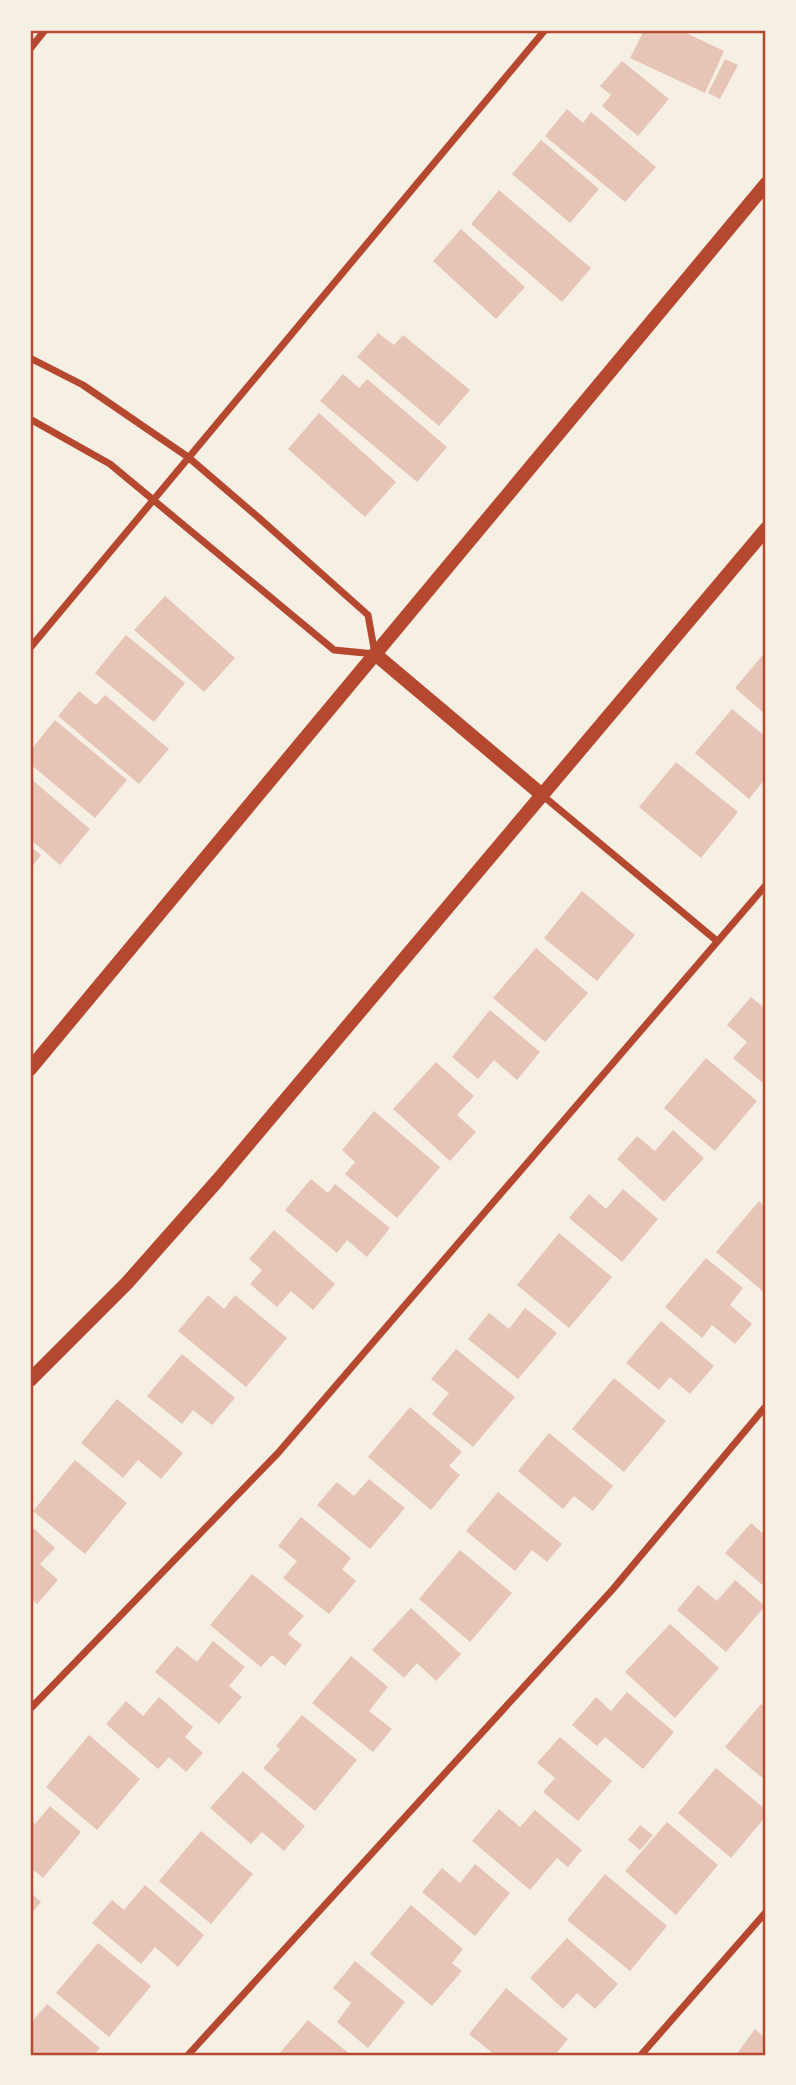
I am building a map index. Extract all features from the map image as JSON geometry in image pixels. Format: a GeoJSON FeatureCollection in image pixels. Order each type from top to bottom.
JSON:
{"type":"FeatureCollection","features":[{"type":"Feature","properties":{"kind":"main road"},"geometry":{"type":"LineString","coordinates":[[30,1069],[766,184]]}},
{"type":"Feature","properties":{"kind":"main road"},"geometry":{"type":"LineString","coordinates":[[30,1380],[127,1283],[218,1180],[766,529]]}},
{"type":"Feature","properties":{"kind":"main road"},"geometry":{"type":"LineString","coordinates":[[375,654],[541,794]]}},
{"type":"Feature","properties":{"kind":"street"},"geometry":{"type":"LineString","coordinates":[[30,49],[45,30]]}},
{"type":"Feature","properties":{"kind":"street"},"geometry":{"type":"LineString","coordinates":[[30,648],[545,30]]}},
{"type":"Feature","properties":{"kind":"street"},"geometry":{"type":"LineString","coordinates":[[30,358],[83,385],[188,457],[368,615],[375,654],[334,650],[222,559],[155,498],[110,464],[30,419]]}},
{"type":"Feature","properties":{"kind":"street"},"geometry":{"type":"LineString","coordinates":[[541,794],[717,941]]}},
{"type":"Feature","properties":{"kind":"street"},"geometry":{"type":"LineString","coordinates":[[30,1709],[278,1453],[766,885]]}},
{"type":"Feature","properties":{"kind":"street"},"geometry":{"type":"LineString","coordinates":[[188,2055],[613,1589],[766,1406]]}},
{"type":"Feature","properties":{"kind":"street"},"geometry":{"type":"LineString","coordinates":[[641,2055],[766,1912]]}},
{"type":"Feature","properties":{"kind":"building"},"geometry":{"type":"Polygon","coordinates":[[[644,30],[680,30],[724,51],[705,93],[630,58],[644,30]]]}},
{"type":"Feature","properties":{"kind":"building"},"geometry":{"type":"Polygon","coordinates":[[[725,59],[738,65],[720,99],[708,93],[725,59]]]}},
{"type":"Feature","properties":{"kind":"building"},"geometry":{"type":"Polygon","coordinates":[[[622,61],[669,99],[638,136],[602,106],[611,95],[600,86],[622,61]]]}},
{"type":"Feature","properties":{"kind":"building"},"geometry":{"type":"Polygon","coordinates":[[[567,109],[583,123],[591,112],[656,167],[625,202],[545,136],[567,109]]]}},
{"type":"Feature","properties":{"kind":"building"},"geometry":{"type":"Polygon","coordinates":[[[541,140],[599,189],[570,223],[512,174],[541,140]]]}},
{"type":"Feature","properties":{"kind":"building"},"geometry":{"type":"Polygon","coordinates":[[[499,190],[591,268],[562,302],[471,224],[499,190]]]}},
{"type":"Feature","properties":{"kind":"building"},"geometry":{"type":"Polygon","coordinates":[[[461,229],[525,287],[496,319],[433,261],[461,229]]]}},
{"type":"Feature","properties":{"kind":"building"},"geometry":{"type":"Polygon","coordinates":[[[378,333],[394,345],[403,335],[470,390],[439,426],[357,357],[378,333]]]}},
{"type":"Feature","properties":{"kind":"building"},"geometry":{"type":"Polygon","coordinates":[[[343,374],[359,388],[367,379],[447,447],[417,482],[320,401],[343,374]]]}},
{"type":"Feature","properties":{"kind":"building"},"geometry":{"type":"Polygon","coordinates":[[[319,413],[396,482],[365,517],[288,449],[319,413]]]}},
{"type":"Feature","properties":{"kind":"building"},"geometry":{"type":"Polygon","coordinates":[[[165,596],[235,658],[204,692],[134,630],[165,596]]]}},
{"type":"Feature","properties":{"kind":"building"},"geometry":{"type":"Polygon","coordinates":[[[126,635],[185,683],[154,722],[95,673],[126,635]]]}},
{"type":"Feature","properties":{"kind":"building"},"geometry":{"type":"Polygon","coordinates":[[[766,651],[766,715],[735,688],[766,651]]]}},
{"type":"Feature","properties":{"kind":"building"},"geometry":{"type":"Polygon","coordinates":[[[79,691],[96,705],[105,695],[169,749],[139,784],[58,716],[79,691]]]}},
{"type":"Feature","properties":{"kind":"building"},"geometry":{"type":"Polygon","coordinates":[[[732,709],[766,737],[766,778],[749,799],[695,753],[732,709]]]}},
{"type":"Feature","properties":{"kind":"building"},"geometry":{"type":"Polygon","coordinates":[[[55,720],[127,780],[95,818],[30,764],[30,751],[55,720]]]}},
{"type":"Feature","properties":{"kind":"building"},"geometry":{"type":"Polygon","coordinates":[[[676,762],[738,812],[701,858],[639,807],[676,762]]]}},
{"type":"Feature","properties":{"kind":"building"},"geometry":{"type":"Polygon","coordinates":[[[30,778],[90,829],[60,865],[30,839],[30,778]]]}},
{"type":"Feature","properties":{"kind":"building"},"geometry":{"type":"Polygon","coordinates":[[[30,846],[41,855],[30,869],[30,846]]]}},
{"type":"Feature","properties":{"kind":"building"},"geometry":{"type":"Polygon","coordinates":[[[582,891],[635,935],[597,981],[544,938],[582,891]]]}},
{"type":"Feature","properties":{"kind":"building"},"geometry":{"type":"Polygon","coordinates":[[[536,948],[588,993],[545,1042],[493,998],[536,948]]]}},
{"type":"Feature","properties":{"kind":"building"},"geometry":{"type":"Polygon","coordinates":[[[751,997],[766,1009],[764,1084],[733,1058],[747,1042],[727,1025],[751,997]]]}},
{"type":"Feature","properties":{"kind":"building"},"geometry":{"type":"Polygon","coordinates":[[[490,1010],[540,1052],[517,1080],[494,1060],[478,1079],[452,1057],[490,1010]]]}},
{"type":"Feature","properties":{"kind":"building"},"geometry":{"type":"Polygon","coordinates":[[[706,1058],[757,1101],[715,1151],[664,1108],[706,1058]]]}},
{"type":"Feature","properties":{"kind":"building"},"geometry":{"type":"Polygon","coordinates":[[[436,1062],[474,1096],[457,1115],[476,1132],[450,1161],[393,1109],[436,1062]]]}},
{"type":"Feature","properties":{"kind":"building"},"geometry":{"type":"Polygon","coordinates":[[[374,1111],[440,1167],[397,1218],[345,1174],[355,1162],[342,1150],[374,1111]]]}},
{"type":"Feature","properties":{"kind":"building"},"geometry":{"type":"Polygon","coordinates":[[[673,1130],[704,1158],[664,1202],[617,1159],[637,1136],[655,1151],[673,1130]]]}},
{"type":"Feature","properties":{"kind":"building"},"geometry":{"type":"Polygon","coordinates":[[[311,1179],[328,1193],[335,1184],[390,1228],[367,1257],[347,1240],[337,1253],[285,1210],[311,1179]]]}},
{"type":"Feature","properties":{"kind":"building"},"geometry":{"type":"Polygon","coordinates":[[[623,1189],[658,1219],[622,1262],[569,1218],[589,1194],[606,1209],[623,1189]]]}},
{"type":"Feature","properties":{"kind":"building"},"geometry":{"type":"Polygon","coordinates":[[[759,1201],[766,1208],[766,1294],[716,1252],[759,1201]]]}},
{"type":"Feature","properties":{"kind":"building"},"geometry":{"type":"Polygon","coordinates":[[[274,1230],[335,1284],[313,1310],[291,1291],[277,1307],[250,1284],[262,1270],[249,1259],[274,1230]]]}},
{"type":"Feature","properties":{"kind":"building"},"geometry":{"type":"Polygon","coordinates":[[[559,1233],[612,1277],[569,1328],[517,1285],[559,1233]]]}},
{"type":"Feature","properties":{"kind":"building"},"geometry":{"type":"Polygon","coordinates":[[[706,1258],[743,1288],[730,1305],[752,1324],[735,1344],[712,1325],[702,1338],[665,1307],[706,1258]]]}},
{"type":"Feature","properties":{"kind":"building"},"geometry":{"type":"Polygon","coordinates":[[[208,1295],[224,1309],[235,1295],[287,1338],[246,1387],[178,1331],[208,1295]]]}},
{"type":"Feature","properties":{"kind":"building"},"geometry":{"type":"Polygon","coordinates":[[[525,1308],[557,1333],[518,1379],[468,1339],[489,1313],[509,1329],[525,1308]]]}},
{"type":"Feature","properties":{"kind":"building"},"geometry":{"type":"Polygon","coordinates":[[[661,1321],[714,1366],[690,1394],[670,1377],[659,1390],[626,1363],[661,1321]]]}},
{"type":"Feature","properties":{"kind":"building"},"geometry":{"type":"Polygon","coordinates":[[[456,1349],[515,1397],[473,1447],[432,1414],[449,1393],[431,1379],[456,1349]]]}},
{"type":"Feature","properties":{"kind":"building"},"geometry":{"type":"Polygon","coordinates":[[[182,1354],[235,1398],[212,1425],[193,1410],[182,1424],[147,1396],[182,1354]]]}},
{"type":"Feature","properties":{"kind":"building"},"geometry":{"type":"Polygon","coordinates":[[[614,1378],[666,1421],[624,1472],[572,1429],[614,1378]]]}},
{"type":"Feature","properties":{"kind":"building"},"geometry":{"type":"Polygon","coordinates":[[[117,1399],[183,1453],[161,1479],[138,1460],[123,1478],[81,1443],[117,1399]]]}},
{"type":"Feature","properties":{"kind":"building"},"geometry":{"type":"Polygon","coordinates":[[[410,1407],[462,1452],[449,1466],[460,1475],[431,1510],[368,1457],[410,1407]]]}},
{"type":"Feature","properties":{"kind":"building"},"geometry":{"type":"Polygon","coordinates":[[[549,1433],[613,1486],[593,1511],[574,1496],[563,1509],[518,1471],[549,1433]]]}},
{"type":"Feature","properties":{"kind":"building"},"geometry":{"type":"Polygon","coordinates":[[[75,1460],[127,1503],[85,1554],[33,1511],[75,1460]]]}},
{"type":"Feature","properties":{"kind":"building"},"geometry":{"type":"Polygon","coordinates":[[[369,1479],[405,1508],[370,1549],[317,1505],[337,1482],[354,1496],[369,1479]]]}},
{"type":"Feature","properties":{"kind":"building"},"geometry":{"type":"Polygon","coordinates":[[[498,1492],[562,1544],[547,1562],[532,1550],[515,1571],[466,1531],[498,1492]]]}},
{"type":"Feature","properties":{"kind":"building"},"geometry":{"type":"Polygon","coordinates":[[[301,1517],[351,1558],[342,1569],[356,1581],[329,1614],[283,1578],[297,1561],[278,1546],[301,1517]]]}},
{"type":"Feature","properties":{"kind":"building"},"geometry":{"type":"Polygon","coordinates":[[[751,1523],[766,1536],[766,1588],[725,1553],[751,1523]]]}},
{"type":"Feature","properties":{"kind":"building"},"geometry":{"type":"Polygon","coordinates":[[[30,1525],[55,1548],[40,1564],[58,1580],[37,1604],[30,1597],[30,1525]]]}},
{"type":"Feature","properties":{"kind":"building"},"geometry":{"type":"Polygon","coordinates":[[[460,1550],[512,1593],[470,1642],[419,1599],[460,1550]]]}},
{"type":"Feature","properties":{"kind":"building"},"geometry":{"type":"Polygon","coordinates":[[[252,1574],[304,1616],[288,1634],[302,1645],[285,1666],[272,1655],[261,1667],[210,1625],[252,1574]]]}},
{"type":"Feature","properties":{"kind":"building"},"geometry":{"type":"Polygon","coordinates":[[[735,1580],[765,1606],[726,1652],[677,1610],[698,1585],[717,1601],[735,1580]]]}},
{"type":"Feature","properties":{"kind":"building"},"geometry":{"type":"Polygon","coordinates":[[[411,1608],[461,1654],[436,1681],[417,1663],[404,1678],[372,1650],[411,1608]]]}},
{"type":"Feature","properties":{"kind":"building"},"geometry":{"type":"Polygon","coordinates":[[[670,1624],[719,1668],[675,1718],[625,1672],[670,1624]]]}},
{"type":"Feature","properties":{"kind":"building"},"geometry":{"type":"Polygon","coordinates":[[[213,1641],[245,1667],[229,1686],[242,1697],[219,1724],[155,1672],[177,1646],[197,1662],[213,1641]]]}},
{"type":"Feature","properties":{"kind":"building"},"geometry":{"type":"Polygon","coordinates":[[[351,1656],[388,1687],[369,1711],[392,1729],[373,1752],[312,1703],[351,1656]]]}},
{"type":"Feature","properties":{"kind":"building"},"geometry":{"type":"Polygon","coordinates":[[[627,1692],[674,1732],[643,1769],[605,1737],[597,1746],[572,1725],[596,1697],[611,1711],[627,1692]]]}},
{"type":"Feature","properties":{"kind":"building"},"geometry":{"type":"Polygon","coordinates":[[[159,1697],[193,1727],[185,1737],[203,1753],[186,1772],[169,1757],[158,1769],[106,1724],[126,1701],[143,1716],[159,1697]]]}},
{"type":"Feature","properties":{"kind":"building"},"geometry":{"type":"Polygon","coordinates":[[[761,1704],[766,1709],[766,1781],[725,1747],[761,1704]]]}},
{"type":"Feature","properties":{"kind":"building"},"geometry":{"type":"Polygon","coordinates":[[[302,1715],[357,1760],[315,1811],[263,1768],[280,1749],[276,1746],[302,1715]]]}},
{"type":"Feature","properties":{"kind":"building"},"geometry":{"type":"Polygon","coordinates":[[[89,1735],[140,1779],[97,1830],[46,1787],[89,1735]]]}},
{"type":"Feature","properties":{"kind":"building"},"geometry":{"type":"Polygon","coordinates":[[[560,1737],[612,1781],[578,1821],[543,1792],[555,1778],[537,1763],[560,1737]]]}},
{"type":"Feature","properties":{"kind":"building"},"geometry":{"type":"Polygon","coordinates":[[[716,1768],[766,1810],[766,1816],[731,1858],[678,1813],[716,1768]]]}},
{"type":"Feature","properties":{"kind":"building"},"geometry":{"type":"Polygon","coordinates":[[[243,1771],[305,1826],[284,1851],[262,1832],[251,1844],[210,1808],[243,1771]]]}},
{"type":"Feature","properties":{"kind":"building"},"geometry":{"type":"Polygon","coordinates":[[[50,1806],[81,1832],[43,1878],[30,1867],[30,1820],[35,1824],[50,1806]]]}},
{"type":"Feature","properties":{"kind":"building"},"geometry":{"type":"Polygon","coordinates":[[[499,1809],[520,1827],[535,1810],[582,1850],[568,1867],[557,1858],[530,1890],[472,1841],[499,1809]]]}},
{"type":"Feature","properties":{"kind":"building"},"geometry":{"type":"Polygon","coordinates":[[[667,1822],[718,1865],[676,1915],[625,1871],[667,1822]]]}},
{"type":"Feature","properties":{"kind":"building"},"geometry":{"type":"Polygon","coordinates":[[[640,1825],[653,1835],[640,1850],[628,1840],[640,1825]]]}},
{"type":"Feature","properties":{"kind":"building"},"geometry":{"type":"Polygon","coordinates":[[[201,1831],[253,1874],[211,1924],[159,1881],[201,1831]]]}},
{"type":"Feature","properties":{"kind":"building"},"geometry":{"type":"Polygon","coordinates":[[[475,1864],[510,1893],[475,1936],[422,1892],[442,1868],[460,1883],[475,1864]]]}},
{"type":"Feature","properties":{"kind":"building"},"geometry":{"type":"Polygon","coordinates":[[[605,1874],[667,1926],[630,1971],[567,1920],[605,1874]]]}},
{"type":"Feature","properties":{"kind":"building"},"geometry":{"type":"Polygon","coordinates":[[[145,1885],[204,1935],[178,1967],[155,1947],[141,1964],[92,1923],[112,1900],[124,1910],[145,1885]]]}},
{"type":"Feature","properties":{"kind":"building"},"geometry":{"type":"Polygon","coordinates":[[[30,1892],[41,1902],[30,1915],[30,1892]]]}},
{"type":"Feature","properties":{"kind":"building"},"geometry":{"type":"Polygon","coordinates":[[[411,1905],[463,1949],[452,1963],[462,1971],[432,2006],[370,1954],[411,1905]]]}},
{"type":"Feature","properties":{"kind":"building"},"geometry":{"type":"Polygon","coordinates":[[[567,1938],[618,1984],[595,2009],[577,1993],[563,2009],[530,1978],[567,1938]]]}},
{"type":"Feature","properties":{"kind":"building"},"geometry":{"type":"Polygon","coordinates":[[[98,1943],[151,1986],[109,2037],[56,1993],[98,1943]]]}},
{"type":"Feature","properties":{"kind":"building"},"geometry":{"type":"Polygon","coordinates":[[[355,1961],[405,2002],[368,2048],[337,2022],[351,2003],[333,1988],[355,1961]]]}},
{"type":"Feature","properties":{"kind":"building"},"geometry":{"type":"Polygon","coordinates":[[[506,1988],[568,2039],[555,2055],[495,2055],[469,2034],[506,1988]]]}},
{"type":"Feature","properties":{"kind":"building"},"geometry":{"type":"Polygon","coordinates":[[[47,2004],[100,2048],[94,2055],[30,2055],[30,2024],[47,2004]]]}},
{"type":"Feature","properties":{"kind":"building"},"geometry":{"type":"Polygon","coordinates":[[[308,2020],[351,2055],[278,2055],[308,2020]]]}},
{"type":"Feature","properties":{"kind":"building"},"geometry":{"type":"Polygon","coordinates":[[[755,2029],[766,2039],[766,2055],[736,2055],[755,2029]]]}}]}
